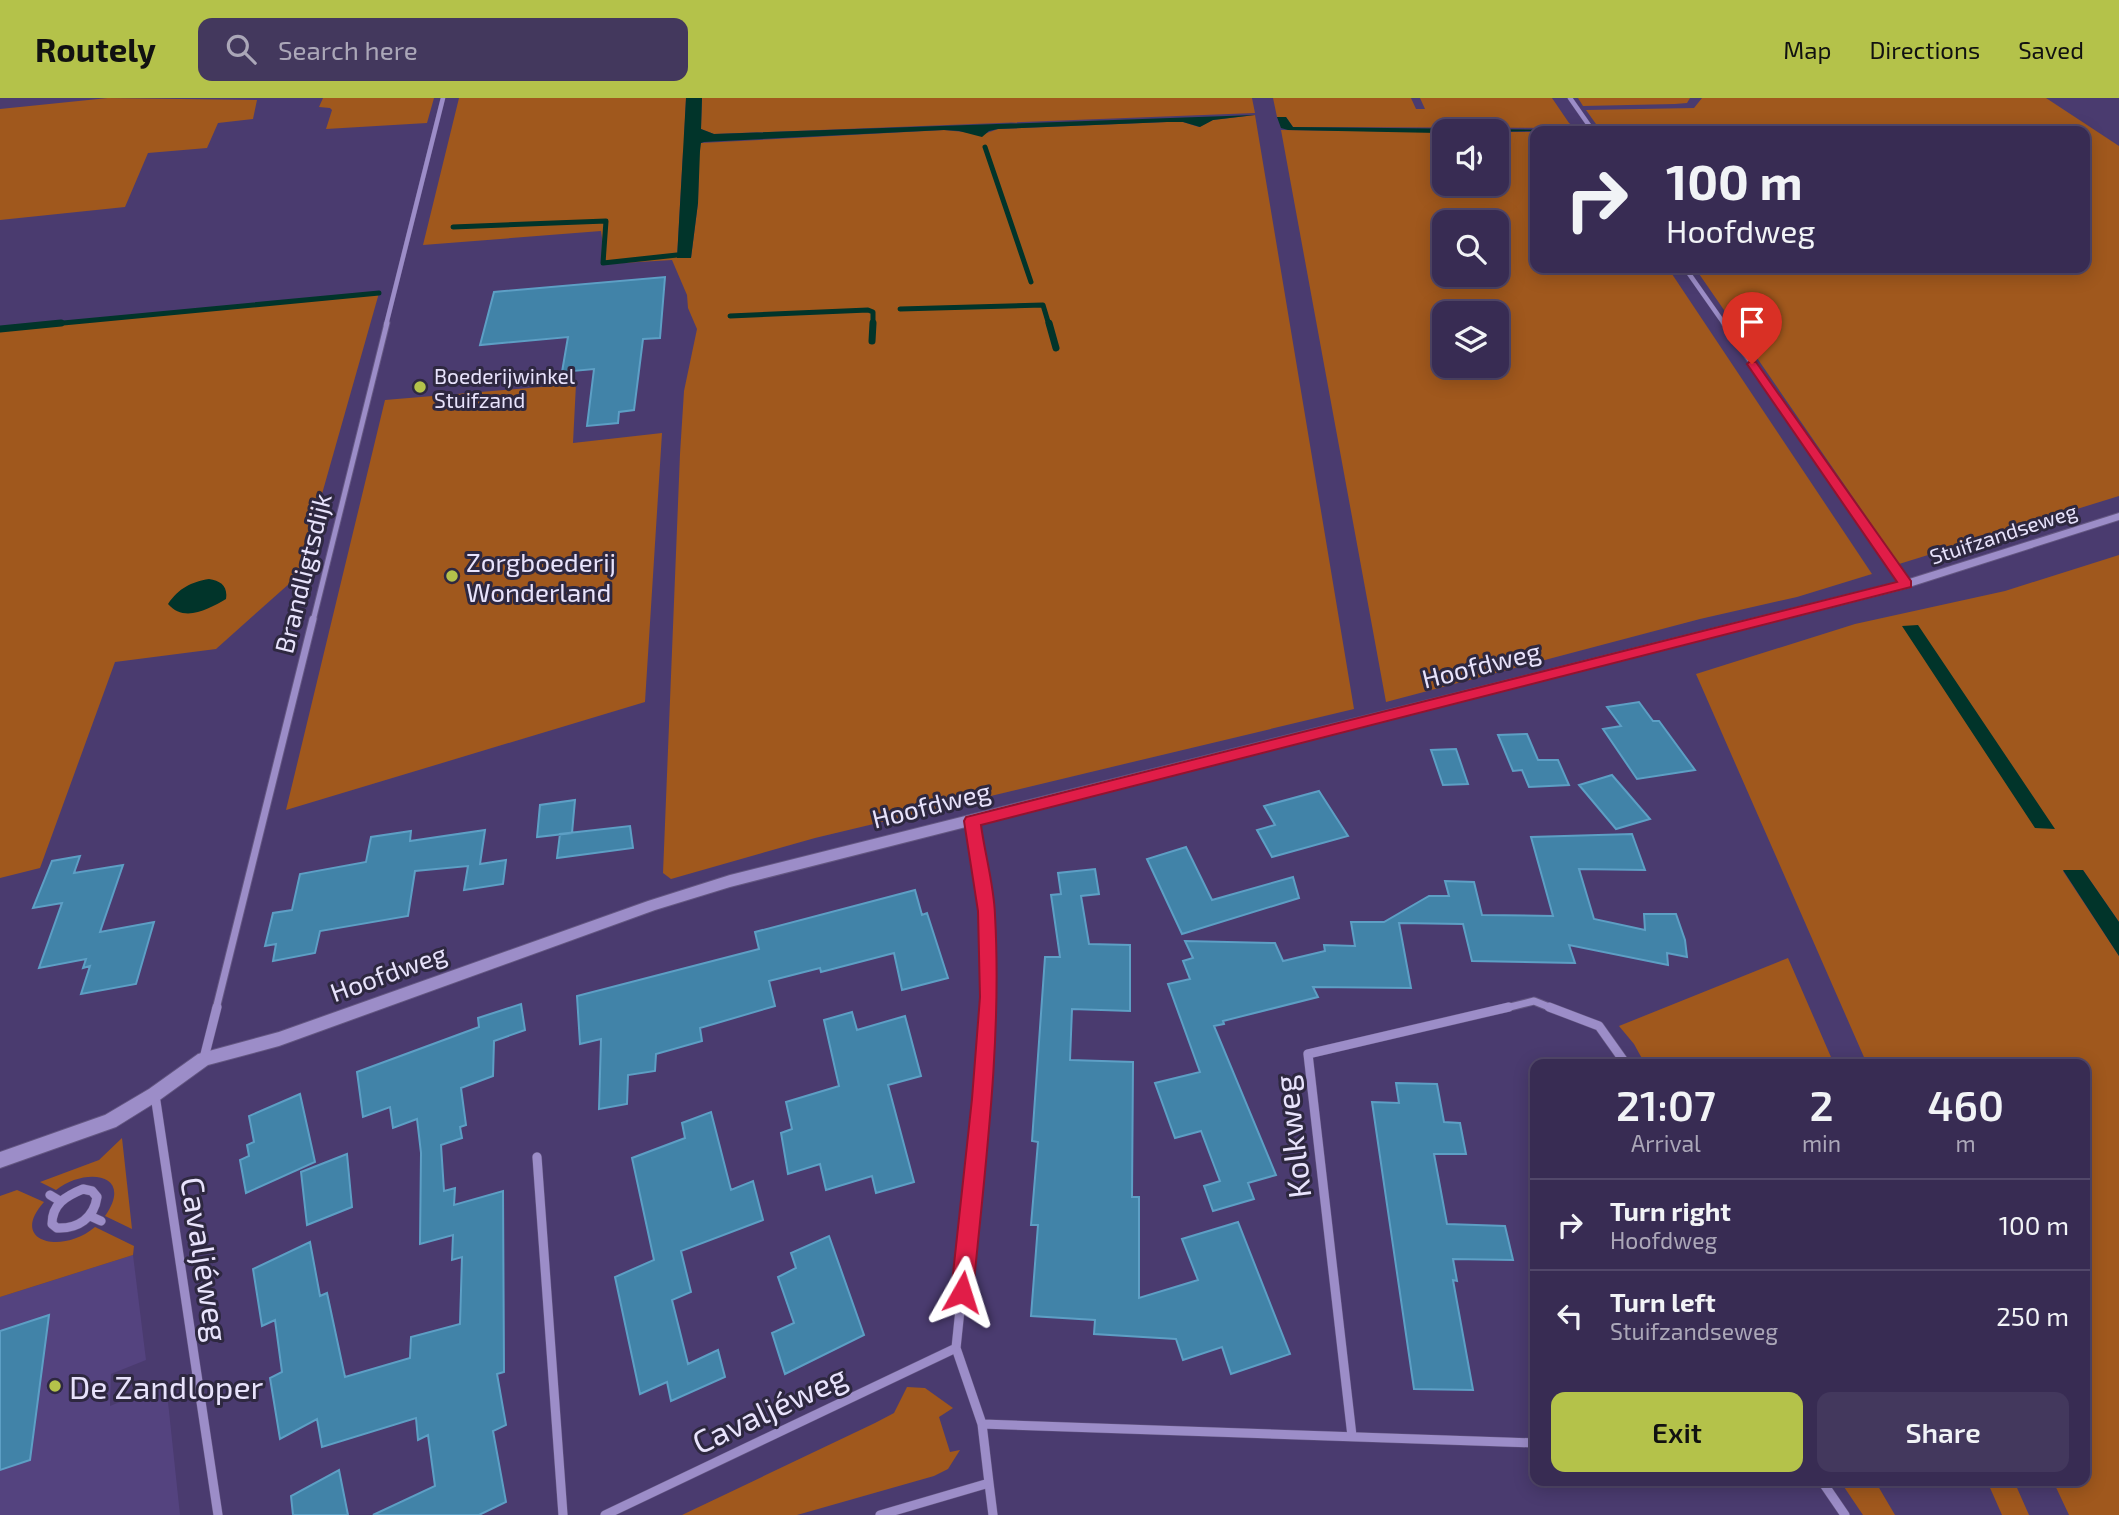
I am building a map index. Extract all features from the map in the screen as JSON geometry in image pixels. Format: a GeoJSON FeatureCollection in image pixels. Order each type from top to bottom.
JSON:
{"type":"FeatureCollection","features":[{"type":"Feature","properties":{"kind":"street","name":"Brandligtsdijk"},"geometry":{"type":"LineString","coordinates":[[204,1059],[443,98]]}},
{"type":"Feature","properties":{"kind":"street"},"geometry":{"type":"LineString","coordinates":[[1570,98],[1590,126]]}},
{"type":"Feature","properties":{"kind":"street","name":"Stuifzandseweg"},"geometry":{"type":"LineString","coordinates":[[1688,273],[1906,584],[2119,516]]}},
{"type":"Feature","properties":{"kind":"street","name":"Hoofdweg"},"geometry":{"type":"LineString","coordinates":[[0,1160],[110,1121],[155,1094],[204,1059],[279,1039],[653,905],[730,881],[1906,584]]}},
{"type":"Feature","properties":{"kind":"street"},"geometry":{"type":"LineString","coordinates":[[972,821],[987,911],[989,997],[982,1099],[956,1348],[982,1424],[993,1515]]}},
{"type":"Feature","properties":{"kind":"street","name":"Kolkweg"},"geometry":{"type":"LineString","coordinates":[[1352,1436],[1308,1054],[1534,1001],[1599,1026],[1622,1059]]}},
{"type":"Feature","properties":{"kind":"street","name":"Cavaljéweg"},"geometry":{"type":"LineString","coordinates":[[155,1094],[218,1515]]}},
{"type":"Feature","properties":{"kind":"street"},"geometry":{"type":"LineString","coordinates":[[537,1157],[563,1515]]}},
{"type":"Feature","properties":{"kind":"street"},"geometry":{"type":"LineString","coordinates":[[83,1189],[92,1191],[97,1197],[97,1206],[90,1216],[73,1228],[57,1228],[52,1224],[52,1217],[60,1201],[83,1189]]}},
{"type":"Feature","properties":{"kind":"street"},"geometry":{"type":"LineString","coordinates":[[50,1195],[60,1201]]}},
{"type":"Feature","properties":{"kind":"street"},"geometry":{"type":"LineString","coordinates":[[90,1216],[101,1221]]}},
{"type":"Feature","properties":{"kind":"street","name":"Cavaljéweg"},"geometry":{"type":"LineString","coordinates":[[605,1515],[956,1348]]}},
{"type":"Feature","properties":{"kind":"street"},"geometry":{"type":"LineString","coordinates":[[982,1424],[1530,1443]]}},
{"type":"Feature","properties":{"kind":"street"},"geometry":{"type":"LineString","coordinates":[[880,1515],[989,1483]]}},
{"type":"Feature","properties":{"kind":"street"},"geometry":{"type":"LineString","coordinates":[[1825,1486],[1844,1515]]}},
{"type":"Feature","properties":{"kind":"shaded area"},"geometry":{"type":"Polygon","coordinates":[[[108,98],[257,100],[253,119],[218,123],[207,148],[148,153],[125,207],[0,220],[0,109],[108,98]]]}},
{"type":"Feature","properties":{"kind":"shaded area"},"geometry":{"type":"Polygon","coordinates":[[[323,98],[434,98],[427,123],[326,129],[332,110],[319,107],[323,98]]]}},
{"type":"Feature","properties":{"kind":"shaded area"},"geometry":{"type":"Polygon","coordinates":[[[459,98],[686,98],[684,140],[701,143],[944,130],[984,134],[998,129],[1167,122],[1183,122],[1199,127],[1213,120],[1255,115],[1354,709],[815,838],[671,879],[663,873],[680,454],[684,391],[697,329],[688,308],[687,295],[672,260],[606,264],[601,231],[423,245],[459,98]],[[699,151],[683,152],[677,258],[691,258],[698,203],[699,151]]]}},
{"type":"Feature","properties":{"kind":"shaded area"},"geometry":{"type":"Polygon","coordinates":[[[686,98],[702,98],[701,129],[714,134],[1255,115],[1213,120],[1200,127],[1183,122],[1167,122],[998,129],[989,131],[982,137],[944,130],[704,142],[701,143],[700,151],[698,203],[691,258],[677,258],[686,98]]]}},
{"type":"Feature","properties":{"kind":"shaded area"},"geometry":{"type":"Polygon","coordinates":[[[702,98],[1252,98],[1255,113],[714,134],[701,129],[702,98]]]}},
{"type":"Feature","properties":{"kind":"shaded area"},"geometry":{"type":"Polygon","coordinates":[[[1273,98],[1411,98],[1416,109],[1425,109],[1420,98],[1552,98],[1573,126],[1509,128],[1509,119],[1432,119],[1432,127],[1293,127],[1286,117],[1277,117],[1273,98]]]}},
{"type":"Feature","properties":{"kind":"shaded area"},"geometry":{"type":"Polygon","coordinates":[[[1578,98],[1690,98],[1687,103],[1675,104],[1583,106],[1578,98]]]}},
{"type":"Feature","properties":{"kind":"shaded area"},"geometry":{"type":"Polygon","coordinates":[[[1702,98],[2046,98],[2089,126],[1597,126],[1586,110],[1694,108],[1702,98]]]}},
{"type":"Feature","properties":{"kind":"shaded area"},"geometry":{"type":"Polygon","coordinates":[[[1277,117],[1286,117],[1293,127],[1432,128],[1432,133],[1281,128],[1277,117]]]}},
{"type":"Feature","properties":{"kind":"shaded area"},"geometry":{"type":"Polygon","coordinates":[[[2090,127],[2119,146],[2119,496],[1899,564],[1698,273],[2090,273],[2090,127]]]}},
{"type":"Feature","properties":{"kind":"shaded area"},"geometry":{"type":"Polygon","coordinates":[[[1509,129],[1530,129],[1509,132],[1509,129]]]}},
{"type":"Feature","properties":{"kind":"shaded area"},"geometry":{"type":"Polygon","coordinates":[[[1281,130],[1432,132],[1432,196],[1509,196],[1509,132],[1530,132],[1530,273],[1671,273],[1872,574],[1797,597],[1700,619],[1386,702],[1281,130]]]}},
{"type":"Feature","properties":{"kind":"shaded area"},"geometry":{"type":"Polygon","coordinates":[[[379,293],[299,575],[216,649],[115,662],[40,868],[0,878],[0,329],[379,293]]]}},
{"type":"Feature","properties":{"kind":"shaded area"},"geometry":{"type":"Polygon","coordinates":[[[576,384],[573,443],[662,433],[645,702],[286,810],[385,400],[576,384]]]}},
{"type":"Feature","properties":{"kind":"shaded area"},"geometry":{"type":"Polygon","coordinates":[[[2119,555],[2119,922],[2083,870],[2063,871],[2119,956],[2119,1515],[2069,1515],[2055,1486],[2090,1486],[2090,1059],[1865,1059],[1696,674],[1855,624],[2005,591],[2119,555]]]}},
{"type":"Feature","properties":{"kind":"shaded area"},"geometry":{"type":"Polygon","coordinates":[[[209,579],[223,585],[226,599],[204,610],[189,613],[174,610],[168,604],[186,587],[209,579]]]}},
{"type":"Feature","properties":{"kind":"shaded area"},"geometry":{"type":"Polygon","coordinates":[[[1918,625],[2055,829],[2035,828],[1902,626],[1918,625]]]}},
{"type":"Feature","properties":{"kind":"shaded area"},"geometry":{"type":"Polygon","coordinates":[[[2063,870],[2083,870],[2119,922],[2119,956],[2063,870]]]}},
{"type":"Feature","properties":{"kind":"shaded area"},"geometry":{"type":"Polygon","coordinates":[[[1788,958],[1832,1059],[1642,1059],[1619,1026],[1788,958]]]}},
{"type":"Feature","properties":{"kind":"shaded area"},"geometry":{"type":"Polygon","coordinates":[[[122,1138],[132,1229],[105,1216],[113,1202],[114,1191],[110,1183],[103,1178],[80,1178],[56,1190],[40,1182],[99,1160],[122,1138]]]}},
{"type":"Feature","properties":{"kind":"shaded area"},"geometry":{"type":"Polygon","coordinates":[[[17,1190],[44,1202],[32,1227],[36,1235],[44,1240],[68,1241],[95,1227],[134,1246],[133,1255],[0,1297],[0,1196],[17,1190]]]}},
{"type":"Feature","properties":{"kind":"shaded area","name":"De Zandloper"},"geometry":{"type":"Polygon","coordinates":[[[133,1255],[146,1360],[111,1374],[110,1406],[166,1383],[180,1515],[0,1515],[0,1297],[133,1255]]]}},
{"type":"Feature","properties":{"kind":"shaded area"},"geometry":{"type":"Polygon","coordinates":[[[907,1387],[925,1388],[953,1408],[939,1417],[950,1452],[960,1450],[948,1469],[934,1476],[797,1515],[682,1515],[894,1413],[907,1387]]]}},
{"type":"Feature","properties":{"kind":"shaded area"},"geometry":{"type":"Polygon","coordinates":[[[1843,1486],[1878,1486],[1895,1515],[1863,1515],[1843,1486]]]}},
{"type":"Feature","properties":{"kind":"shaded area"},"geometry":{"type":"Polygon","coordinates":[[[1989,1486],[2016,1486],[2029,1515],[2002,1515],[1989,1486]]]}},
{"type":"Feature","properties":{"kind":"building"},"geometry":{"type":"Polygon","coordinates":[[[665,277],[660,338],[643,339],[634,410],[619,412],[618,423],[587,426],[594,369],[562,372],[568,337],[480,345],[494,292],[665,277]]]}},
{"type":"Feature","properties":{"kind":"building"},"geometry":{"type":"Polygon","coordinates":[[[1639,702],[1653,721],[1659,721],[1695,770],[1637,779],[1603,729],[1621,726],[1607,707],[1639,702]]]}},
{"type":"Feature","properties":{"kind":"building"},"geometry":{"type":"Polygon","coordinates":[[[1527,734],[1538,760],[1558,760],[1569,785],[1529,787],[1522,770],[1513,771],[1498,735],[1527,734]]]}},
{"type":"Feature","properties":{"kind":"building"},"geometry":{"type":"Polygon","coordinates":[[[1456,749],[1468,784],[1443,785],[1431,750],[1456,749]]]}},
{"type":"Feature","properties":{"kind":"building"},"geometry":{"type":"Polygon","coordinates":[[[1612,775],[1650,819],[1616,829],[1579,785],[1612,775]]]}},
{"type":"Feature","properties":{"kind":"building"},"geometry":{"type":"Polygon","coordinates":[[[1319,791],[1348,836],[1272,857],[1257,830],[1275,825],[1264,806],[1319,791]]]}},
{"type":"Feature","properties":{"kind":"building"},"geometry":{"type":"Polygon","coordinates":[[[575,800],[572,833],[537,837],[540,805],[575,800]]]}},
{"type":"Feature","properties":{"kind":"building"},"geometry":{"type":"Polygon","coordinates":[[[630,826],[633,848],[557,858],[560,834],[630,826]]]}},
{"type":"Feature","properties":{"kind":"building"},"geometry":{"type":"Polygon","coordinates":[[[485,830],[480,864],[506,860],[503,884],[464,890],[468,866],[415,871],[408,916],[320,931],[315,953],[273,961],[276,944],[265,946],[273,913],[292,910],[300,874],[366,862],[371,837],[411,831],[410,841],[485,830]]]}},
{"type":"Feature","properties":{"kind":"building"},"geometry":{"type":"Polygon","coordinates":[[[1632,834],[1645,870],[1579,869],[1594,919],[1645,930],[1644,914],[1676,914],[1685,940],[1687,957],[1667,953],[1668,965],[1569,945],[1575,963],[1472,961],[1463,924],[1399,923],[1411,988],[1313,987],[1318,997],[1223,1021],[1224,1024],[1214,1026],[1276,1175],[1248,1183],[1254,1199],[1213,1211],[1204,1186],[1220,1181],[1201,1131],[1175,1138],[1155,1083],[1200,1072],[1168,984],[1190,979],[1183,961],[1193,958],[1185,941],[1275,943],[1283,961],[1325,951],[1324,945],[1355,946],[1351,922],[1384,922],[1429,896],[1449,896],[1445,881],[1474,882],[1482,915],[1553,916],[1531,837],[1632,834]]]}},
{"type":"Feature","properties":{"kind":"building"},"geometry":{"type":"Polygon","coordinates":[[[1186,847],[1212,900],[1293,877],[1299,898],[1182,934],[1147,859],[1186,847]]]}},
{"type":"Feature","properties":{"kind":"building"},"geometry":{"type":"Polygon","coordinates":[[[80,856],[74,873],[123,865],[100,932],[154,922],[136,984],[81,994],[90,966],[83,968],[86,959],[39,968],[62,903],[33,908],[52,861],[80,856]]]}},
{"type":"Feature","properties":{"kind":"building"},"geometry":{"type":"Polygon","coordinates":[[[1095,869],[1099,894],[1081,896],[1089,944],[1130,945],[1130,1011],[1072,1009],[1070,1060],[1133,1062],[1132,1197],[1139,1197],[1139,1298],[1198,1280],[1182,1239],[1238,1222],[1290,1354],[1231,1374],[1222,1347],[1183,1360],[1176,1339],[1094,1334],[1095,1320],[1031,1316],[1038,1225],[1031,1225],[1038,1142],[1032,1141],[1045,957],[1060,957],[1051,895],[1061,894],[1058,873],[1095,869]]]}},
{"type":"Feature","properties":{"kind":"building"},"geometry":{"type":"Polygon","coordinates":[[[915,890],[922,915],[927,913],[948,978],[902,990],[894,953],[821,972],[820,968],[769,981],[775,1006],[700,1028],[702,1041],[656,1054],[655,1071],[628,1075],[627,1104],[599,1109],[601,1039],[580,1044],[577,996],[759,949],[755,932],[915,890]]]}},
{"type":"Feature","properties":{"kind":"building"},"geometry":{"type":"Polygon","coordinates":[[[521,1004],[525,1030],[494,1041],[493,1076],[461,1088],[466,1125],[460,1127],[462,1138],[441,1145],[444,1191],[455,1188],[454,1205],[503,1191],[504,1372],[497,1374],[506,1425],[493,1431],[506,1502],[479,1515],[373,1515],[435,1486],[428,1435],[418,1440],[416,1418],[322,1447],[317,1419],[280,1439],[270,1378],[282,1372],[275,1320],[262,1326],[253,1269],[310,1242],[320,1296],[327,1293],[345,1377],[410,1358],[411,1337],[460,1324],[462,1257],[452,1260],[453,1235],[420,1244],[421,1153],[417,1119],[393,1128],[390,1107],[363,1117],[357,1072],[479,1027],[478,1018],[521,1004]]]}},
{"type":"Feature","properties":{"kind":"building"},"geometry":{"type":"Polygon","coordinates":[[[852,1012],[857,1030],[905,1016],[921,1076],[888,1085],[914,1182],[876,1193],[872,1176],[826,1190],[820,1164],[788,1174],[781,1133],[792,1129],[786,1102],[839,1086],[824,1020],[852,1012]]]}},
{"type":"Feature","properties":{"kind":"building"},"geometry":{"type":"Polygon","coordinates":[[[1396,1083],[1437,1084],[1444,1122],[1460,1123],[1466,1154],[1434,1154],[1447,1224],[1505,1226],[1513,1260],[1453,1259],[1457,1281],[1453,1280],[1473,1390],[1414,1389],[1372,1102],[1399,1103],[1396,1083]]]}},
{"type":"Feature","properties":{"kind":"building"},"geometry":{"type":"Polygon","coordinates":[[[300,1094],[315,1162],[246,1193],[240,1160],[249,1156],[247,1145],[254,1142],[249,1116],[300,1094]]]}},
{"type":"Feature","properties":{"kind":"building"},"geometry":{"type":"Polygon","coordinates":[[[711,1112],[731,1190],[753,1181],[763,1220],[681,1251],[691,1292],[672,1300],[688,1364],[718,1350],[725,1377],[671,1401],[667,1382],[640,1394],[615,1277],[654,1260],[632,1158],[685,1138],[682,1123],[711,1112]]]}},
{"type":"Feature","properties":{"kind":"building"},"geometry":{"type":"Polygon","coordinates":[[[347,1154],[352,1207],[307,1225],[301,1172],[347,1154]]]}},
{"type":"Feature","properties":{"kind":"building"},"geometry":{"type":"Polygon","coordinates":[[[829,1236],[864,1335],[785,1374],[772,1333],[794,1323],[778,1277],[796,1268],[791,1253],[829,1236]]]}},
{"type":"Feature","properties":{"kind":"building"},"geometry":{"type":"Polygon","coordinates":[[[49,1315],[30,1460],[0,1470],[0,1331],[49,1315]]]}},
{"type":"Feature","properties":{"kind":"building"},"geometry":{"type":"Polygon","coordinates":[[[339,1470],[348,1515],[293,1515],[291,1496],[339,1470]]]}},
{"type":"Feature","properties":{"kind":"waterway"},"geometry":{"type":"LineString","coordinates":[[985,147],[1031,282]]}},
{"type":"Feature","properties":{"kind":"waterway"},"geometry":{"type":"LineString","coordinates":[[453,227],[606,221],[603,263],[677,255]]}},
{"type":"Feature","properties":{"kind":"waterway"},"geometry":{"type":"LineString","coordinates":[[42,325],[379,293]]}},
{"type":"Feature","properties":{"kind":"waterway"},"geometry":{"type":"LineString","coordinates":[[900,309],[1043,305],[1049,325]]}},
{"type":"Feature","properties":{"kind":"waterway"},"geometry":{"type":"LineString","coordinates":[[730,316],[868,310],[873,312],[873,323]]}},
{"type":"Feature","properties":{"kind":"waterway"},"geometry":{"type":"LineString","coordinates":[[0,329],[61,323]]}},
{"type":"Feature","properties":{"kind":"waterway"},"geometry":{"type":"LineString","coordinates":[[872,341],[873,323]]}},
{"type":"Feature","properties":{"kind":"waterway"},"geometry":{"type":"LineString","coordinates":[[1049,323],[1056,348]]}},
{"type":"Feature","properties":{"kind":"place","name":"Boederijwinkel Stuifzand"},"geometry":{"type":"Point","coordinates":[420,387]}},
{"type":"Feature","properties":{"kind":"place","name":"Zorgboederij Wonderland"},"geometry":{"type":"Point","coordinates":[452,576]}},
{"type":"Feature","properties":{"kind":"place","name":"De Zandloper"},"geometry":{"type":"Point","coordinates":[55,1386]}},
{"type":"Feature","properties":{"kind":"route"},"geometry":{"type":"LineString","coordinates":[[962,1292],[982,1099],[989,997],[987,911],[972,821],[1906,584],[1752,364]]}}]}
